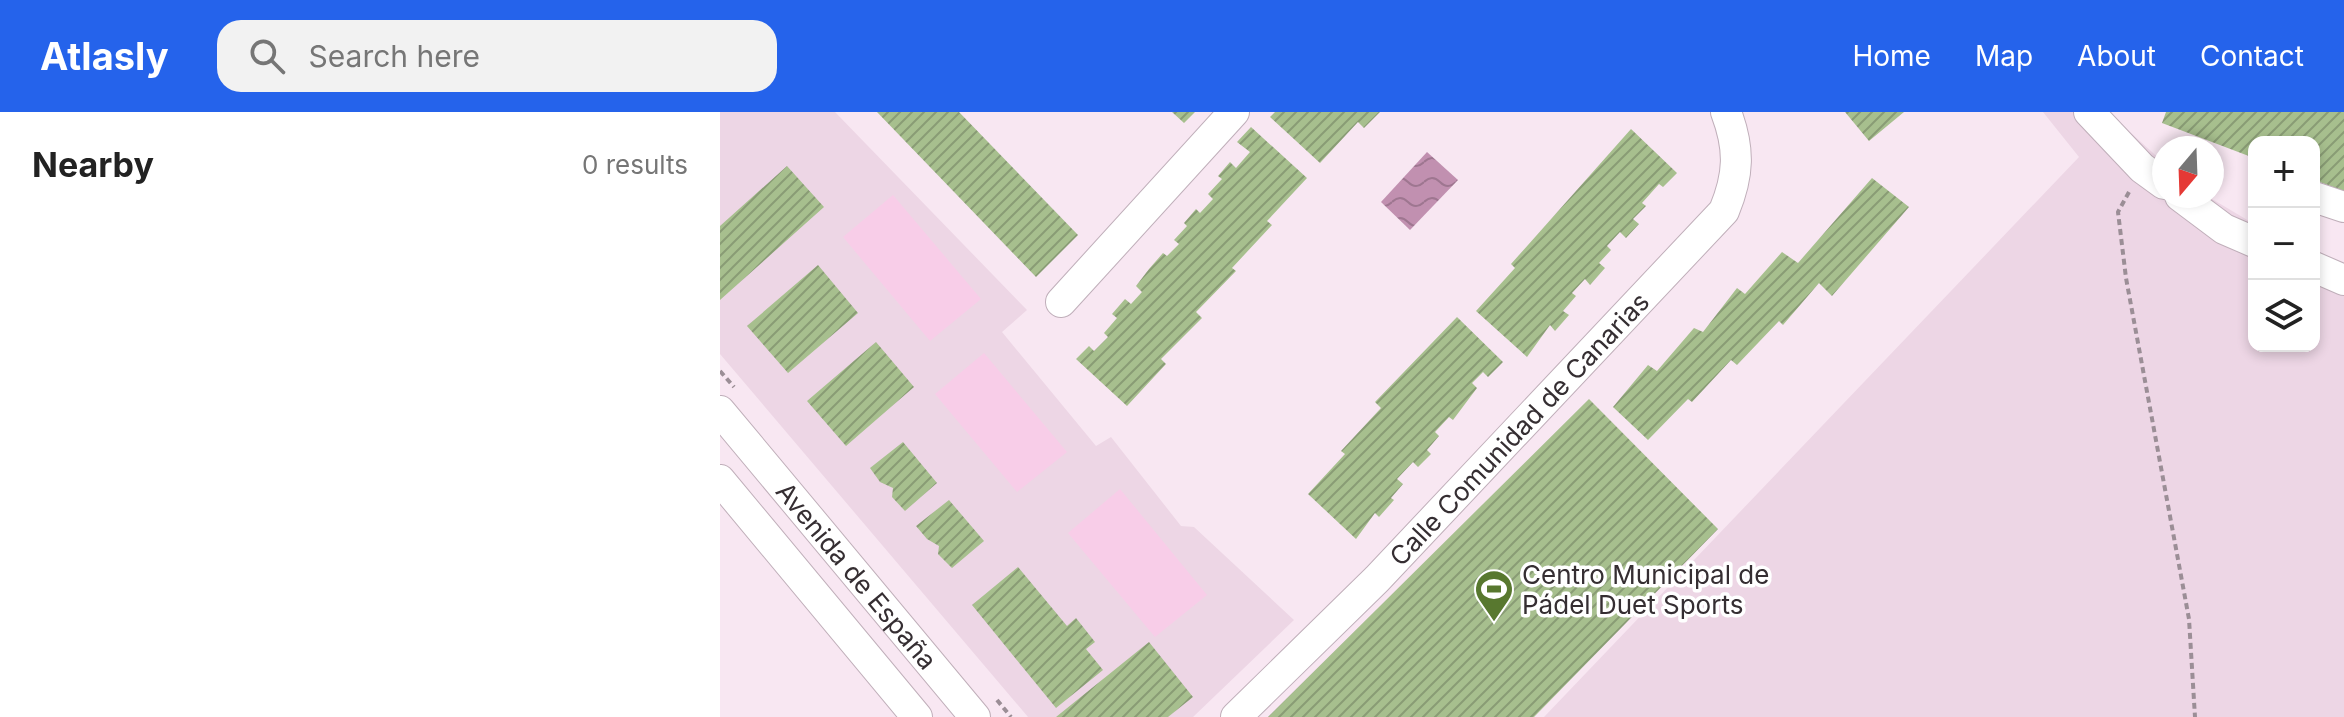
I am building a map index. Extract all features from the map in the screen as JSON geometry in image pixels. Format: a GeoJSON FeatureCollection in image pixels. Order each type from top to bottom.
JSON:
{"type":"FeatureCollection","features":[{"type":"Feature","properties":{"kind":"street"},"geometry":{"type":"LineString","coordinates":[[1061,302],[1234,112]]}},
{"type":"Feature","properties":{"kind":"street","name":"Calle Comunidad de Canarias"},"geometry":{"type":"LineString","coordinates":[[1236,717],[1377,579],[1724,211],[1735,185],[1738,162],[1734,133],[1726,112]]}},
{"type":"Feature","properties":{"kind":"street"},"geometry":{"type":"LineString","coordinates":[[2089,112],[2152,175]]}},
{"type":"Feature","properties":{"kind":"street"},"geometry":{"type":"LineString","coordinates":[[2320,199],[2344,207]]}},
{"type":"Feature","properties":{"kind":"street"},"geometry":{"type":"LineString","coordinates":[[2196,208],[2224,229],[2248,239]]}},
{"type":"Feature","properties":{"kind":"street"},"geometry":{"type":"LineString","coordinates":[[2320,270],[2344,280]]}},
{"type":"Feature","properties":{"kind":"street","name":"Avenida de España"},"geometry":{"type":"LineString","coordinates":[[720,411],[749,459],[740,484],[724,490],[917,717]]}},
{"type":"Feature","properties":{"kind":"street","name":"Avenida de España"},"geometry":{"type":"LineString","coordinates":[[730,428],[975,717]]}},
{"type":"Feature","properties":{"kind":"path"},"geometry":{"type":"LineString","coordinates":[[2152,177],[2118,212],[2126,278],[2189,619],[2195,717]]}},
{"type":"Feature","properties":{"kind":"shaded area"},"geometry":{"type":"Polygon","coordinates":[[[720,112],[835,112],[1027,310],[1002,332],[1096,446],[1111,437],[1181,526],[1194,527],[1294,620],[1193,717],[1028,717],[720,354],[720,112]]]}},
{"type":"Feature","properties":{"kind":"shaded area"},"geometry":{"type":"Polygon","coordinates":[[[2043,112],[2108,112],[2152,152],[2152,208],[2224,206],[2248,220],[2248,352],[2320,352],[2320,258],[2344,268],[2344,717],[1544,717],[2079,157],[2043,112]]]}},
{"type":"Feature","properties":{"kind":"shaded area"},"geometry":{"type":"Polygon","coordinates":[[[893,195],[981,299],[930,341],[843,237],[893,195]]]}},
{"type":"Feature","properties":{"kind":"shaded area"},"geometry":{"type":"Polygon","coordinates":[[[984,353],[1067,452],[1017,492],[935,394],[984,353]]]}},
{"type":"Feature","properties":{"kind":"shaded area"},"geometry":{"type":"Polygon","coordinates":[[[1120,489],[1207,595],[1155,637],[1068,533],[1120,489]]]}},
{"type":"Feature","properties":{"kind":"water"},"geometry":{"type":"Polygon","coordinates":[[[1427,152],[1458,180],[1410,230],[1381,202],[1427,152]]]}},
{"type":"Feature","properties":{"kind":"building"},"geometry":{"type":"Polygon","coordinates":[[[877,112],[959,112],[1078,235],[1036,277],[877,112]]]}},
{"type":"Feature","properties":{"kind":"building"},"geometry":{"type":"Polygon","coordinates":[[[1172,112],[1195,112],[1184,123],[1172,112]]]}},
{"type":"Feature","properties":{"kind":"building"},"geometry":{"type":"Polygon","coordinates":[[[1275,112],[1380,112],[1364,128],[1358,122],[1320,163],[1270,117],[1275,112]]]}},
{"type":"Feature","properties":{"kind":"building"},"geometry":{"type":"Polygon","coordinates":[[[1845,112],[1904,112],[1869,141],[1845,112]]]}},
{"type":"Feature","properties":{"kind":"building"},"geometry":{"type":"Polygon","coordinates":[[[2166,112],[2344,112],[2344,191],[2320,182],[2320,136],[2248,136],[2248,156],[2224,147],[2224,136],[2196,136],[2162,123],[2166,112]]]}},
{"type":"Feature","properties":{"kind":"building"},"geometry":{"type":"Polygon","coordinates":[[[1251,127],[1307,178],[1267,221],[1272,225],[1232,268],[1236,271],[1196,312],[1202,318],[1161,359],[1166,364],[1127,406],[1076,359],[1089,346],[1094,351],[1108,337],[1104,333],[1117,318],[1112,314],[1125,299],[1131,304],[1142,292],[1136,286],[1149,269],[1163,253],[1167,256],[1179,244],[1174,240],[1187,226],[1184,223],[1196,209],[1200,213],[1213,199],[1208,194],[1222,179],[1218,176],[1230,162],[1236,168],[1250,152],[1237,142],[1251,127]]]}},
{"type":"Feature","properties":{"kind":"building"},"geometry":{"type":"Polygon","coordinates":[[[1631,129],[1677,173],[1663,187],[1659,184],[1642,203],[1646,206],[1633,219],[1639,224],[1626,238],[1620,232],[1607,246],[1611,250],[1599,263],[1605,268],[1590,285],[1585,279],[1572,293],[1576,296],[1563,311],[1569,315],[1555,331],[1550,325],[1527,357],[1476,311],[1515,268],[1511,264],[1631,129]]]}},
{"type":"Feature","properties":{"kind":"building"},"geometry":{"type":"Polygon","coordinates":[[[787,166],[824,207],[720,300],[720,226],[787,166]]]}},
{"type":"Feature","properties":{"kind":"building"},"geometry":{"type":"Polygon","coordinates":[[[1872,178],[1909,207],[1832,296],[1819,283],[1783,325],[1779,321],[1737,365],[1731,360],[1692,402],[1688,399],[1648,440],[1613,407],[1648,365],[1657,371],[1694,328],[1703,332],[1737,288],[1745,294],[1782,252],[1798,263],[1872,178]]]}},
{"type":"Feature","properties":{"kind":"building"},"geometry":{"type":"Polygon","coordinates":[[[818,265],[858,313],[788,373],[747,326],[818,265]]]}},
{"type":"Feature","properties":{"kind":"building"},"geometry":{"type":"Polygon","coordinates":[[[1457,317],[1503,362],[1488,377],[1483,372],[1472,383],[1477,388],[1453,420],[1449,417],[1435,432],[1439,436],[1427,450],[1431,454],[1418,467],[1413,462],[1397,479],[1403,484],[1391,498],[1394,500],[1379,517],[1375,513],[1356,539],[1308,494],[1345,454],[1341,451],[1381,408],[1375,402],[1457,317]]]}},
{"type":"Feature","properties":{"kind":"building"},"geometry":{"type":"Polygon","coordinates":[[[876,342],[914,387],[846,446],[807,401],[876,342]]]}},
{"type":"Feature","properties":{"kind":"building","name":"Centro Municipal de Pádel Duet Sports"},"geometry":{"type":"Polygon","coordinates":[[[1589,399],[1718,529],[1534,717],[1268,717],[1589,399]]]}},
{"type":"Feature","properties":{"kind":"building"},"geometry":{"type":"Polygon","coordinates":[[[903,442],[937,483],[905,511],[892,497],[893,488],[880,482],[870,468],[903,442]]]}},
{"type":"Feature","properties":{"kind":"building"},"geometry":{"type":"Polygon","coordinates":[[[949,500],[984,541],[952,568],[938,554],[939,546],[927,539],[916,526],[949,500]]]}},
{"type":"Feature","properties":{"kind":"building"},"geometry":{"type":"Polygon","coordinates":[[[1018,567],[1067,626],[1076,618],[1095,642],[1086,649],[1103,670],[1056,708],[972,605],[1018,567]]]}},
{"type":"Feature","properties":{"kind":"building"},"geometry":{"type":"Polygon","coordinates":[[[1149,642],[1193,697],[1168,717],[1056,717],[1149,642]]]}},
{"type":"Feature","properties":{"kind":"place","name":"Centro Municipal de Pádel Duet Sports"},"geometry":{"type":"Point","coordinates":[1494,623]}}]}
